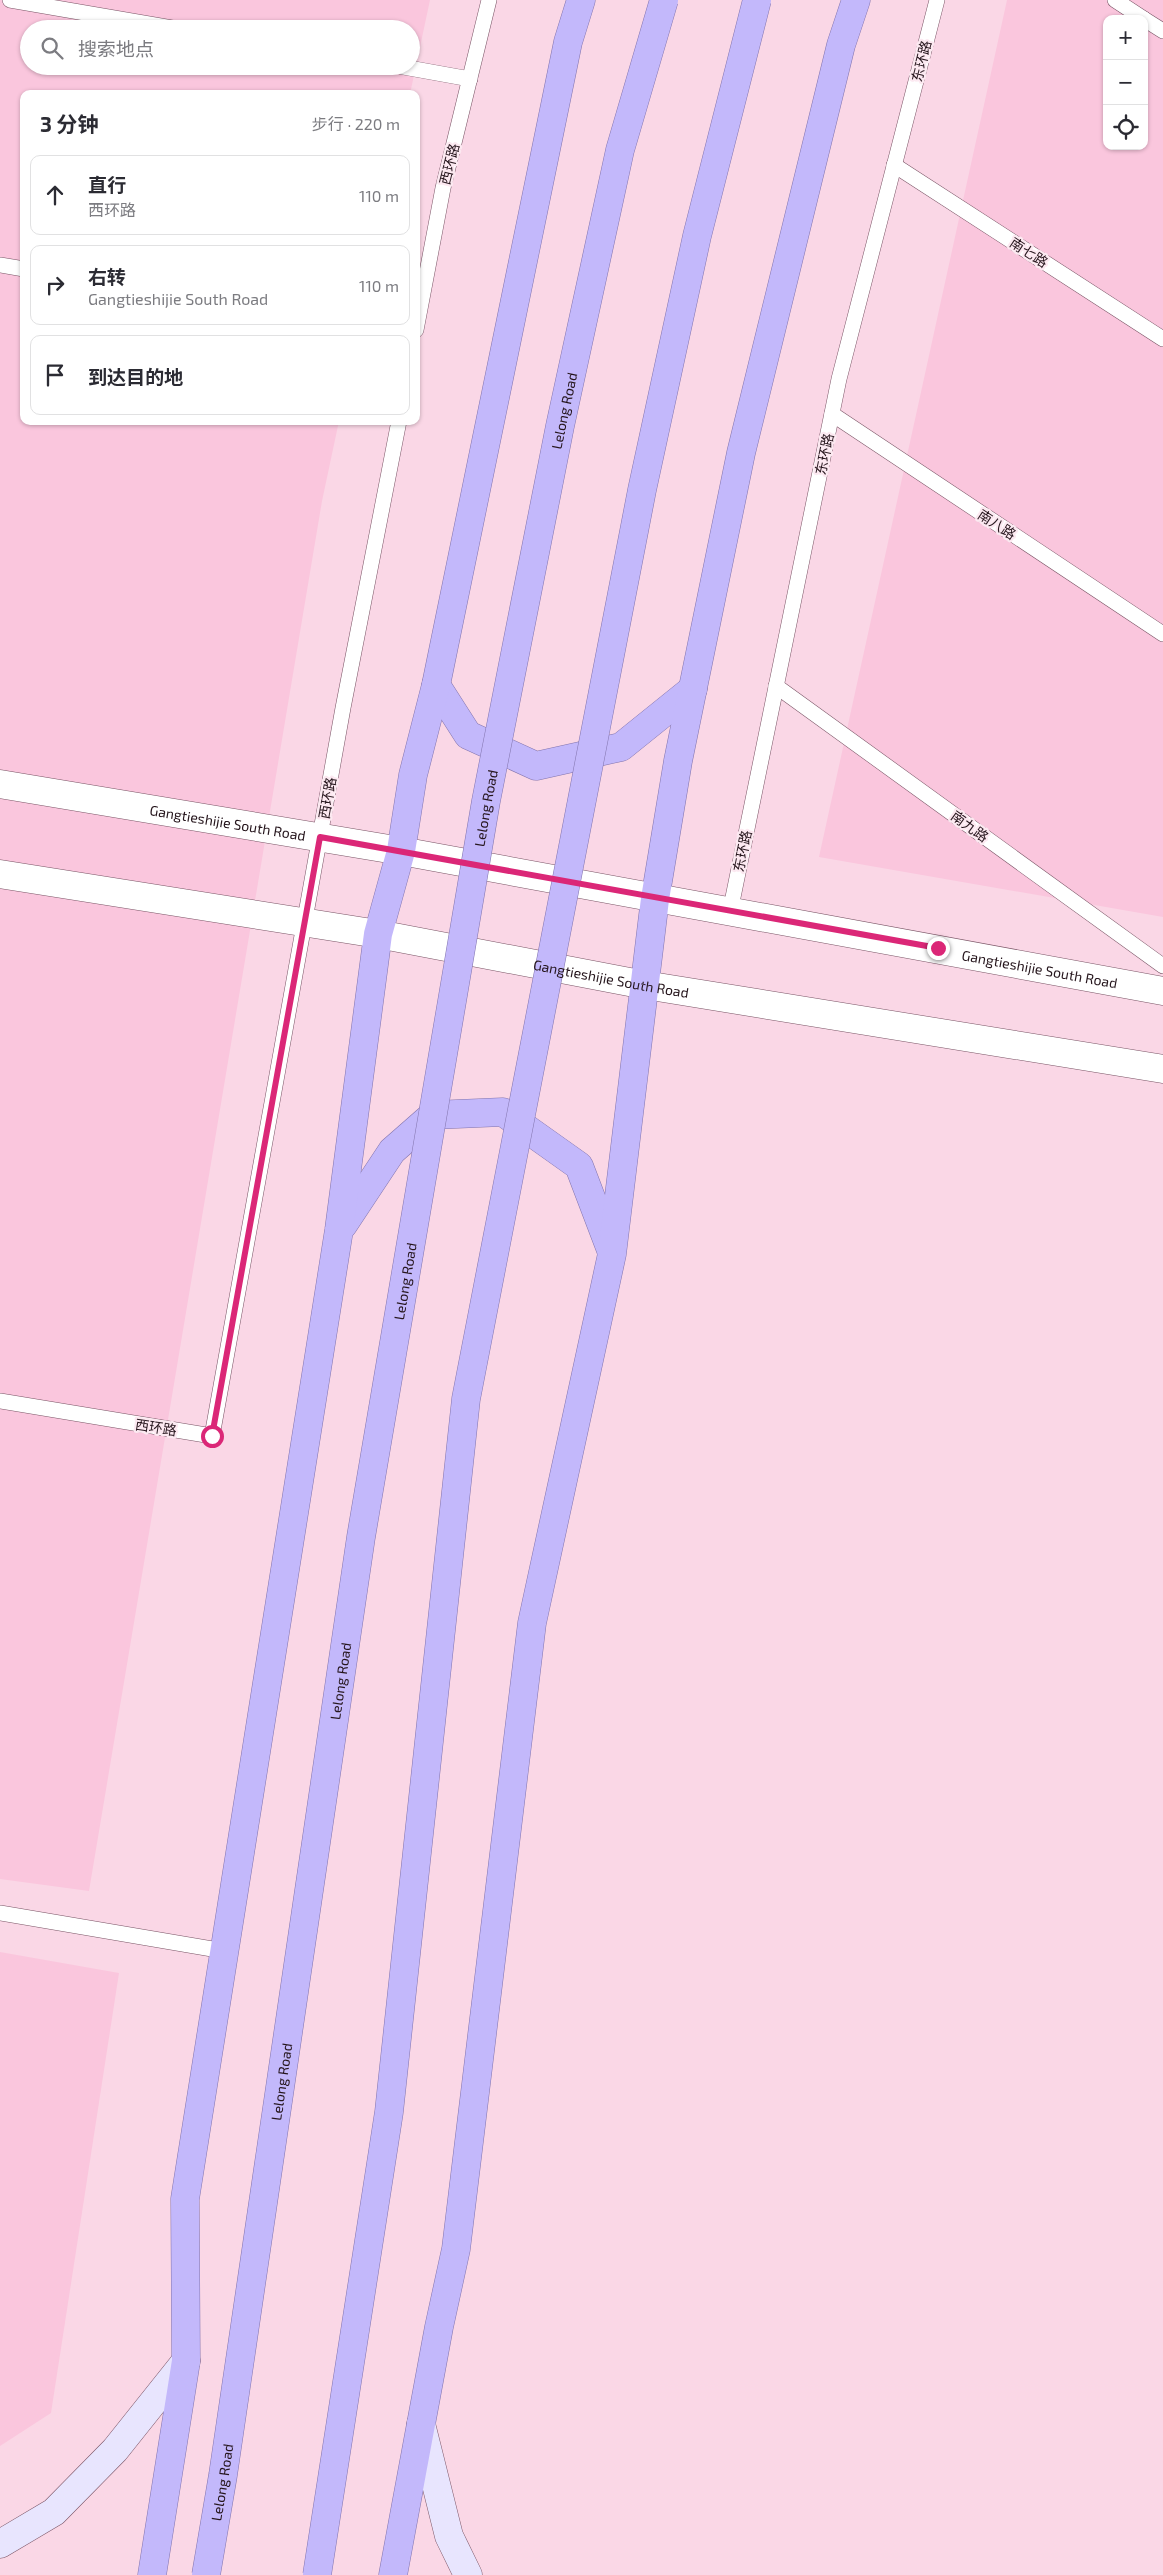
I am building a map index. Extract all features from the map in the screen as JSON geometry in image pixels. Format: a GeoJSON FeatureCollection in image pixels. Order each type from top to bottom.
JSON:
{"type":"FeatureCollection","features":[{"type":"Feature","properties":{"kind":"highway"},"geometry":{"type":"LineString","coordinates":[[152,2575],[186,2361],[185,2199],[339,1230],[378,934],[401,851],[413,775],[436,685],[568,42],[581,0]]}},
{"type":"Feature","properties":{"kind":"highway","name":"Lelong Road"},"geometry":{"type":"LineString","coordinates":[[206,2575],[223,2474],[360,1537],[484,810],[560,426],[618,160],[664,0]]}},
{"type":"Feature","properties":{"kind":"highway"},"geometry":{"type":"LineString","coordinates":[[317,2575],[389,2112],[466,1398],[642,490],[697,236],[757,0]]}},
{"type":"Feature","properties":{"kind":"highway"},"geometry":{"type":"LineString","coordinates":[[393,2575],[456,2249],[532,1623],[612,1254],[655,898],[693,689],[742,453],[842,45],[856,0]]}},
{"type":"Feature","properties":{"kind":"highway"},"geometry":{"type":"LineString","coordinates":[[436,685],[468,735],[536,766],[621,747],[693,689]]}},
{"type":"Feature","properties":{"kind":"highway"},"geometry":{"type":"LineString","coordinates":[[339,1230],[392,1151],[433,1115],[503,1112],[579,1166],[612,1254]]}},
{"type":"Feature","properties":{"kind":"main road"},"geometry":{"type":"LineString","coordinates":[[0,2544],[54,2512],[115,2450],[186,2361]]}},
{"type":"Feature","properties":{"kind":"main road"},"geometry":{"type":"LineString","coordinates":[[421,2424],[449,2536],[468,2575]]}},
{"type":"Feature","properties":{"kind":"street","name":"Gangtieshijie South Road"},"geometry":{"type":"LineString","coordinates":[[0,784],[401,851],[1163,991]]}},
{"type":"Feature","properties":{"kind":"street","name":"Gangtieshijie South Road"},"geometry":{"type":"LineString","coordinates":[[0,874],[378,934],[645,985],[1163,1069]]}},
{"type":"Feature","properties":{"kind":"lane"},"geometry":{"type":"LineString","coordinates":[[10,0],[126,20]]}},
{"type":"Feature","properties":{"kind":"lane","name":"西环路"},"geometry":{"type":"LineString","coordinates":[[420,309],[443,188],[489,0]]}},
{"type":"Feature","properties":{"kind":"lane","name":"东环路"},"geometry":{"type":"LineString","coordinates":[[730,912],[832,414],[936,0]]}},
{"type":"Feature","properties":{"kind":"lane"},"geometry":{"type":"LineString","coordinates":[[1115,0],[1138,15]]}},
{"type":"Feature","properties":{"kind":"lane"},"geometry":{"type":"LineString","coordinates":[[1148,22],[1163,31]]}},
{"type":"Feature","properties":{"kind":"lane"},"geometry":{"type":"LineString","coordinates":[[420,70],[470,79]]}},
{"type":"Feature","properties":{"kind":"lane","name":"南七路"},"geometry":{"type":"LineString","coordinates":[[894,165],[1163,340]]}},
{"type":"Feature","properties":{"kind":"lane"},"geometry":{"type":"LineString","coordinates":[[0,265],[20,268]]}},
{"type":"Feature","properties":{"kind":"lane","name":"南八路"},"geometry":{"type":"LineString","coordinates":[[832,414],[1163,634]]}},
{"type":"Feature","properties":{"kind":"lane","name":"西环路"},"geometry":{"type":"LineString","coordinates":[[0,1401],[212,1436],[320,837],[398,425]]}},
{"type":"Feature","properties":{"kind":"lane","name":"南九路"},"geometry":{"type":"LineString","coordinates":[[776,686],[1163,966]]}},
{"type":"Feature","properties":{"kind":"lane"},"geometry":{"type":"LineString","coordinates":[[0,1913],[224,1951]]}},
{"type":"Feature","properties":{"kind":"shaded area"},"geometry":{"type":"Polygon","coordinates":[[[0,0],[430,0],[420,47],[420,20],[20,20],[20,75],[414,75],[411,90],[20,90],[20,425],[338,425],[322,501],[89,1891],[0,1879],[0,0]]]}},
{"type":"Feature","properties":{"kind":"shaded area"},"geometry":{"type":"Polygon","coordinates":[[[1007,0],[1163,0],[1163,917],[819,857],[1007,0]]]}},
{"type":"Feature","properties":{"kind":"shaded area"},"geometry":{"type":"Polygon","coordinates":[[[0,1952],[119,1973],[51,2413],[0,2446],[0,1952]]]}},
{"type":"Feature","properties":{"kind":"route"},"geometry":{"type":"LineString","coordinates":[[212,1436],[320,837],[938,948]]}}]}
